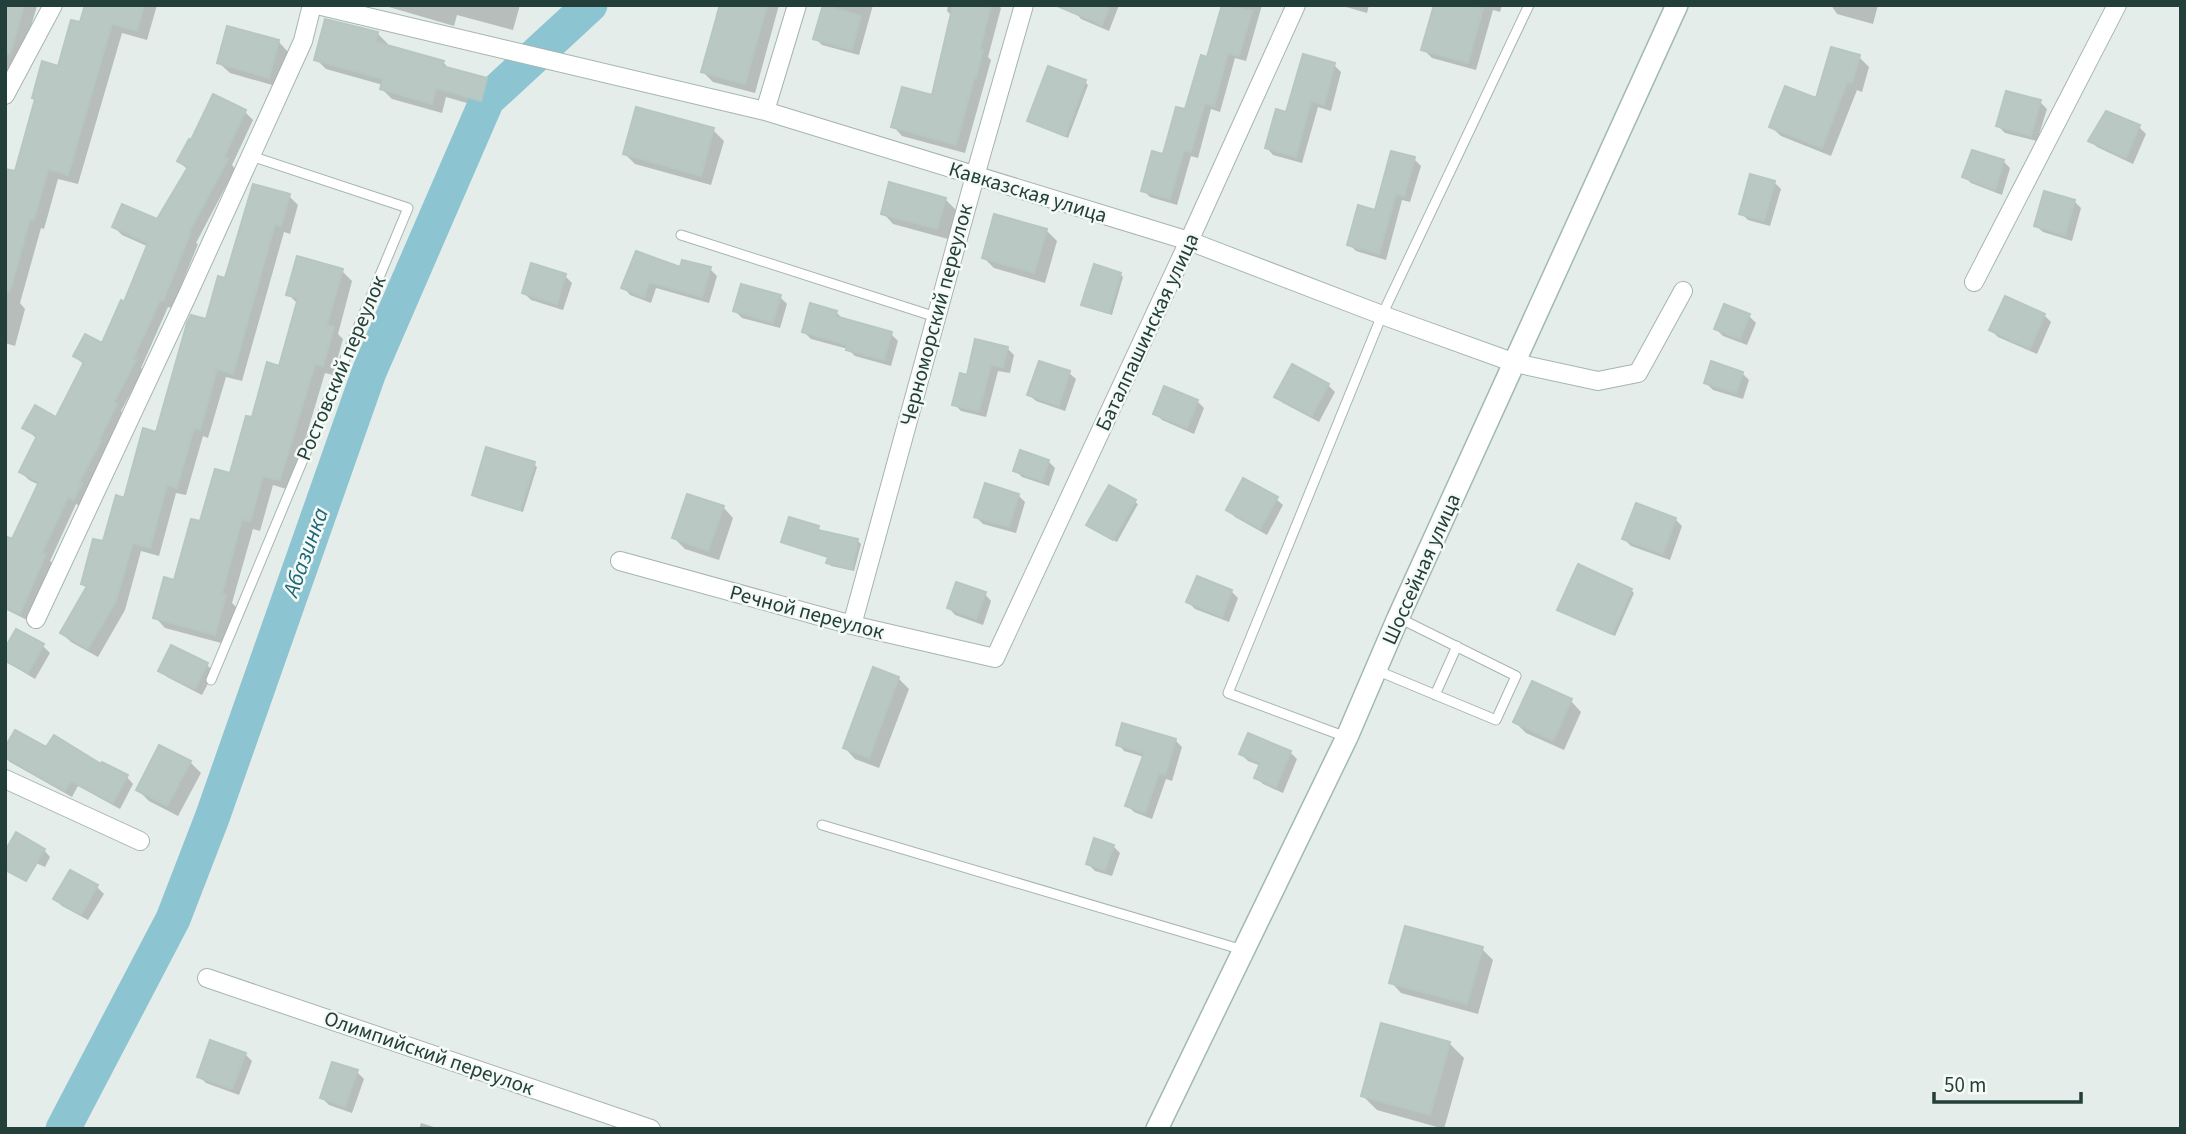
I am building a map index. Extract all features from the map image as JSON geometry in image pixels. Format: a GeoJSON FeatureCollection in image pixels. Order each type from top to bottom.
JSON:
{"type":"FeatureCollection","features":[{"type":"Feature","properties":{"kind":"main road","name":"Шоссейная улица"},"geometry":{"type":"LineString","coordinates":[[1171,1129],[1407,622],[1677,5]]}},
{"type":"Feature","properties":{"kind":"main road","name":"Шоссейная улица"},"geometry":{"type":"LineString","coordinates":[[1157,1129],[1347,737],[1398,618],[1691,5]]}},
{"type":"Feature","properties":{"kind":"street"},"geometry":{"type":"LineString","coordinates":[[5,95],[53,5]]}},
{"type":"Feature","properties":{"kind":"street"},"geometry":{"type":"LineString","coordinates":[[36,619],[251,156],[303,41],[314,5]]}},
{"type":"Feature","properties":{"kind":"street","name":"Кавказская улица"},"geometry":{"type":"LineString","coordinates":[[314,5],[765,111],[1189,241],[1382,315],[1520,364],[1598,381],[1639,373],[1683,292]]}},
{"type":"Feature","properties":{"kind":"street"},"geometry":{"type":"LineString","coordinates":[[765,111],[797,5]]}},
{"type":"Feature","properties":{"kind":"street","name":"Черноморский переулок"},"geometry":{"type":"LineString","coordinates":[[852,625],[1024,5]]}},
{"type":"Feature","properties":{"kind":"street","name":"Баталпашинская улица"},"geometry":{"type":"LineString","coordinates":[[995,658],[1296,5]]}},
{"type":"Feature","properties":{"kind":"street"},"geometry":{"type":"LineString","coordinates":[[1974,282],[2117,5]]}},
{"type":"Feature","properties":{"kind":"street","name":"Речной переулок"},"geometry":{"type":"LineString","coordinates":[[620,561],[852,625],[995,658]]}},
{"type":"Feature","properties":{"kind":"street"},"geometry":{"type":"LineString","coordinates":[[5,779],[140,841]]}},
{"type":"Feature","properties":{"kind":"street","name":"Олимпийский переулок"},"geometry":{"type":"LineString","coordinates":[[207,978],[652,1129]]}},
{"type":"Feature","properties":{"kind":"lane"},"geometry":{"type":"LineString","coordinates":[[1347,737],[1228,693],[1382,315],[1529,5]]}},
{"type":"Feature","properties":{"kind":"lane","name":"Ростовский переулок"},"geometry":{"type":"LineString","coordinates":[[211,680],[408,208],[251,156]]}},
{"type":"Feature","properties":{"kind":"lane"},"geometry":{"type":"LineString","coordinates":[[681,235],[936,317]]}},
{"type":"Feature","properties":{"kind":"lane"},"geometry":{"type":"LineString","coordinates":[[1383,673],[1496,720],[1516,676],[1407,622]]}},
{"type":"Feature","properties":{"kind":"lane"},"geometry":{"type":"LineString","coordinates":[[1435,695],[1457,646]]}},
{"type":"Feature","properties":{"kind":"lane"},"geometry":{"type":"LineString","coordinates":[[822,825],[1244,950]]}},
{"type":"Feature","properties":{"kind":"building"},"geometry":{"type":"Polygon","coordinates":[[[5,5],[24,5],[10,54],[5,53],[5,5]]]}},
{"type":"Feature","properties":{"kind":"building"},"geometry":{"type":"Polygon","coordinates":[[[85,5],[144,5],[137,31],[112,24],[68,175],[48,169],[34,220],[30,219],[10,291],[5,290],[5,169],[15,171],[35,99],[32,98],[42,61],[58,66],[71,20],[80,22],[85,5]]]}},
{"type":"Feature","properties":{"kind":"building"},"geometry":{"type":"Polygon","coordinates":[[[720,5],[767,5],[745,84],[701,72],[720,5]]]}},
{"type":"Feature","properties":{"kind":"building"},"geometry":{"type":"Polygon","coordinates":[[[823,5],[861,16],[852,50],[813,39],[823,5]]]}},
{"type":"Feature","properties":{"kind":"building"},"geometry":{"type":"Polygon","coordinates":[[[953,5],[991,5],[976,78],[956,145],[891,127],[902,87],[932,95],[953,5]]]}},
{"type":"Feature","properties":{"kind":"building"},"geometry":{"type":"Polygon","coordinates":[[[1055,5],[1110,5],[1102,25],[1055,5]]]}},
{"type":"Feature","properties":{"kind":"building"},"geometry":{"type":"Polygon","coordinates":[[[1222,5],[1252,11],[1239,56],[1228,53],[1214,106],[1205,103],[1191,152],[1184,150],[1170,199],[1141,191],[1152,151],[1163,154],[1176,107],[1185,109],[1201,55],[1207,57],[1222,5]]]}},
{"type":"Feature","properties":{"kind":"building"},"geometry":{"type":"Polygon","coordinates":[[[1434,5],[1469,5],[1483,9],[1468,63],[1421,50],[1434,5]]]}},
{"type":"Feature","properties":{"kind":"building"},"geometry":{"type":"Polygon","coordinates":[[[325,19],[378,32],[376,42],[444,61],[442,66],[487,78],[481,101],[436,88],[432,104],[380,89],[383,79],[314,60],[325,19]]]}},
{"type":"Feature","properties":{"kind":"building"},"geometry":{"type":"Polygon","coordinates":[[[227,26],[279,40],[269,78],[217,63],[227,26]]]}},
{"type":"Feature","properties":{"kind":"building"},"geometry":{"type":"Polygon","coordinates":[[[1831,47],[1860,55],[1852,83],[1847,82],[1822,148],[1769,127],[1785,86],[1816,98],[1831,47]]]}},
{"type":"Feature","properties":{"kind":"building"},"geometry":{"type":"Polygon","coordinates":[[[1303,54],[1335,63],[1324,105],[1311,101],[1296,157],[1265,148],[1276,109],[1286,112],[1303,54]]]}},
{"type":"Feature","properties":{"kind":"building"},"geometry":{"type":"Polygon","coordinates":[[[1048,66],[1086,80],[1065,136],[1027,121],[1048,66]]]}},
{"type":"Feature","properties":{"kind":"building"},"geometry":{"type":"Polygon","coordinates":[[[2006,91],[2041,100],[2031,136],[1996,126],[2006,91]]]}},
{"type":"Feature","properties":{"kind":"building"},"geometry":{"type":"Polygon","coordinates":[[[213,94],[246,110],[224,157],[228,159],[188,234],[163,301],[160,300],[133,359],[136,360],[114,402],[117,404],[99,440],[101,441],[79,482],[82,483],[73,500],[68,497],[42,553],[46,554],[20,614],[5,607],[5,536],[12,539],[39,482],[19,472],[37,436],[22,428],[35,405],[56,417],[84,362],[73,356],[85,334],[102,343],[121,300],[124,302],[148,243],[112,227],[122,204],[157,219],[188,167],[177,161],[189,139],[191,140],[213,94]]]}},
{"type":"Feature","properties":{"kind":"building"},"geometry":{"type":"Polygon","coordinates":[[[636,107],[714,128],[701,176],[623,154],[636,107]]]}},
{"type":"Feature","properties":{"kind":"building"},"geometry":{"type":"Polygon","coordinates":[[[2106,111],[2140,125],[2126,158],[2088,141],[2106,111]]]}},
{"type":"Feature","properties":{"kind":"building"},"geometry":{"type":"Polygon","coordinates":[[[1972,150],[2004,160],[1995,190],[1962,177],[1972,150]]]}},
{"type":"Feature","properties":{"kind":"building"},"geometry":{"type":"Polygon","coordinates":[[[1391,151],[1415,157],[1404,196],[1396,194],[1379,254],[1347,245],[1358,205],[1375,210],[1391,151]]]}},
{"type":"Feature","properties":{"kind":"building"},"geometry":{"type":"Polygon","coordinates":[[[1750,174],[1775,181],[1764,221],[1739,214],[1750,174]]]}},
{"type":"Feature","properties":{"kind":"building"},"geometry":{"type":"Polygon","coordinates":[[[889,182],[946,198],[937,229],[881,214],[889,182]]]}},
{"type":"Feature","properties":{"kind":"building"},"geometry":{"type":"Polygon","coordinates":[[[253,184],[290,194],[281,226],[275,224],[233,374],[217,369],[200,430],[194,428],[177,488],[167,485],[150,548],[133,543],[116,601],[88,649],[60,633],[87,586],[81,584],[93,539],[103,541],[116,495],[124,498],[143,428],[156,432],[187,323],[191,315],[206,319],[218,276],[225,278],[253,184]]]}},
{"type":"Feature","properties":{"kind":"building"},"geometry":{"type":"Polygon","coordinates":[[[2044,191],[2075,200],[2065,235],[2034,226],[2044,191]]]}},
{"type":"Feature","properties":{"kind":"building"},"geometry":{"type":"Polygon","coordinates":[[[994,214],[1047,229],[1034,273],[982,258],[994,214]]]}},
{"type":"Feature","properties":{"kind":"building"},"geometry":{"type":"Polygon","coordinates":[[[636,251],[680,267],[682,260],[711,267],[702,297],[649,282],[644,297],[621,288],[636,251]]]}},
{"type":"Feature","properties":{"kind":"building"},"geometry":{"type":"Polygon","coordinates":[[[297,256],[343,269],[327,325],[334,327],[323,366],[315,364],[280,480],[263,476],[250,522],[242,519],[222,593],[226,595],[215,635],[153,618],[164,577],[174,580],[191,519],[200,521],[215,469],[230,473],[246,416],[252,417],[267,362],[279,366],[298,298],[286,295],[297,256]]]}},
{"type":"Feature","properties":{"kind":"building"},"geometry":{"type":"Polygon","coordinates":[[[531,263],[566,274],[557,304],[522,293],[531,263]]]}},
{"type":"Feature","properties":{"kind":"building"},"geometry":{"type":"Polygon","coordinates":[[[1094,264],[1121,273],[1109,313],[1081,305],[1094,264]]]}},
{"type":"Feature","properties":{"kind":"building"},"geometry":{"type":"Polygon","coordinates":[[[741,284],[781,295],[773,323],[733,311],[741,284]]]}},
{"type":"Feature","properties":{"kind":"building"},"geometry":{"type":"Polygon","coordinates":[[[2005,296],[2045,314],[2030,349],[1989,330],[2005,296]]]}},
{"type":"Feature","properties":{"kind":"building"},"geometry":{"type":"Polygon","coordinates":[[[810,303],[837,311],[835,316],[892,332],[884,360],[846,350],[847,345],[802,332],[810,303]]]}},
{"type":"Feature","properties":{"kind":"building"},"geometry":{"type":"Polygon","coordinates":[[[1724,304],[1750,314],[1740,339],[1714,329],[1724,304]]]}},
{"type":"Feature","properties":{"kind":"building"},"geometry":{"type":"Polygon","coordinates":[[[975,339],[1008,347],[1003,367],[991,365],[979,411],[952,405],[960,373],[967,375],[975,339]]]}},
{"type":"Feature","properties":{"kind":"building"},"geometry":{"type":"Polygon","coordinates":[[[1039,361],[1070,371],[1059,406],[1027,395],[1039,361]]]}},
{"type":"Feature","properties":{"kind":"building"},"geometry":{"type":"Polygon","coordinates":[[[1711,361],[1743,372],[1736,393],[1704,383],[1711,361]]]}},
{"type":"Feature","properties":{"kind":"building"},"geometry":{"type":"Polygon","coordinates":[[[1292,364],[1329,384],[1312,416],[1274,397],[1292,364]]]}},
{"type":"Feature","properties":{"kind":"building"},"geometry":{"type":"Polygon","coordinates":[[[1164,386],[1198,400],[1187,428],[1153,414],[1164,386]]]}},
{"type":"Feature","properties":{"kind":"building"},"geometry":{"type":"Polygon","coordinates":[[[486,447],[535,462],[520,510],[472,495],[486,447]]]}},
{"type":"Feature","properties":{"kind":"building"},"geometry":{"type":"Polygon","coordinates":[[[1020,450],[1049,460],[1042,481],[1013,471],[1020,450]]]}},
{"type":"Feature","properties":{"kind":"building"},"geometry":{"type":"Polygon","coordinates":[[[1243,478],[1278,497],[1260,529],[1226,510],[1243,478]]]}},
{"type":"Feature","properties":{"kind":"building"},"geometry":{"type":"Polygon","coordinates":[[[985,483],[1019,494],[1009,527],[974,517],[985,483]]]}},
{"type":"Feature","properties":{"kind":"building"},"geometry":{"type":"Polygon","coordinates":[[[1109,485],[1136,500],[1113,540],[1086,525],[1109,485]]]}},
{"type":"Feature","properties":{"kind":"building"},"geometry":{"type":"Polygon","coordinates":[[[687,494],[724,506],[708,551],[672,538],[687,494]]]}},
{"type":"Feature","properties":{"kind":"building"},"geometry":{"type":"Polygon","coordinates":[[[1636,503],[1676,518],[1663,554],[1622,539],[1636,503]]]}},
{"type":"Feature","properties":{"kind":"building"},"geometry":{"type":"Polygon","coordinates":[[[789,517],[819,526],[818,530],[858,539],[852,569],[826,563],[828,557],[781,542],[789,517]]]}},
{"type":"Feature","properties":{"kind":"building"},"geometry":{"type":"Polygon","coordinates":[[[1578,564],[1632,589],[1612,634],[1557,610],[1578,564]]]}},
{"type":"Feature","properties":{"kind":"building"},"geometry":{"type":"Polygon","coordinates":[[[1197,576],[1232,590],[1222,617],[1186,602],[1197,576]]]}},
{"type":"Feature","properties":{"kind":"building"},"geometry":{"type":"Polygon","coordinates":[[[956,582],[986,592],[976,619],[947,608],[956,582]]]}},
{"type":"Feature","properties":{"kind":"building"},"geometry":{"type":"Polygon","coordinates":[[[16,629],[44,644],[28,673],[5,661],[5,648],[16,629]]]}},
{"type":"Feature","properties":{"kind":"building"},"geometry":{"type":"Polygon","coordinates":[[[171,645],[208,663],[195,689],[158,671],[171,645]]]}},
{"type":"Feature","properties":{"kind":"building"},"geometry":{"type":"Polygon","coordinates":[[[873,667],[899,677],[869,758],[843,748],[873,667]]]}},
{"type":"Feature","properties":{"kind":"building"},"geometry":{"type":"Polygon","coordinates":[[[1532,681],[1572,699],[1553,741],[1513,722],[1532,681]]]}},
{"type":"Feature","properties":{"kind":"building"},"geometry":{"type":"Polygon","coordinates":[[[1122,723],[1176,739],[1165,775],[1159,773],[1145,813],[1125,806],[1144,753],[1116,745],[1122,723]]]}},
{"type":"Feature","properties":{"kind":"building"},"geometry":{"type":"Polygon","coordinates":[[[15,730],[46,747],[54,735],[101,764],[102,762],[128,775],[113,803],[71,781],[65,791],[5,757],[5,747],[15,730]]]}},
{"type":"Feature","properties":{"kind":"building"},"geometry":{"type":"Polygon","coordinates":[[[1248,733],[1291,751],[1276,787],[1254,778],[1260,763],[1239,754],[1248,733]]]}},
{"type":"Feature","properties":{"kind":"building"},"geometry":{"type":"Polygon","coordinates":[[[159,745],[191,761],[167,806],[136,790],[159,745]]]}},
{"type":"Feature","properties":{"kind":"building"},"geometry":{"type":"Polygon","coordinates":[[[16,832],[45,849],[26,881],[5,870],[5,851],[16,832]]]}},
{"type":"Feature","properties":{"kind":"building"},"geometry":{"type":"Polygon","coordinates":[[[1094,838],[1114,845],[1105,870],[1086,864],[1094,838]]]}},
{"type":"Feature","properties":{"kind":"building"},"geometry":{"type":"Polygon","coordinates":[[[70,870],[98,885],[81,915],[53,899],[70,870]]]}},
{"type":"Feature","properties":{"kind":"building"},"geometry":{"type":"Polygon","coordinates":[[[1405,926],[1483,947],[1467,1004],[1389,983],[1405,926]]]}},
{"type":"Feature","properties":{"kind":"building"},"geometry":{"type":"Polygon","coordinates":[[[1381,1023],[1450,1042],[1430,1115],[1361,1096],[1381,1023]]]}},
{"type":"Feature","properties":{"kind":"building"},"geometry":{"type":"Polygon","coordinates":[[[210,1040],[246,1053],[232,1089],[197,1077],[210,1040]]]}},
{"type":"Feature","properties":{"kind":"building"},"geometry":{"type":"Polygon","coordinates":[[[332,1062],[358,1070],[345,1107],[320,1098],[332,1062]]]}},
{"type":"Feature","properties":{"kind":"waterway","name":"Абазинка"},"geometry":{"type":"LineString","coordinates":[[63,1129],[173,919],[212,818],[369,372],[487,100],[590,5]]}}]}
